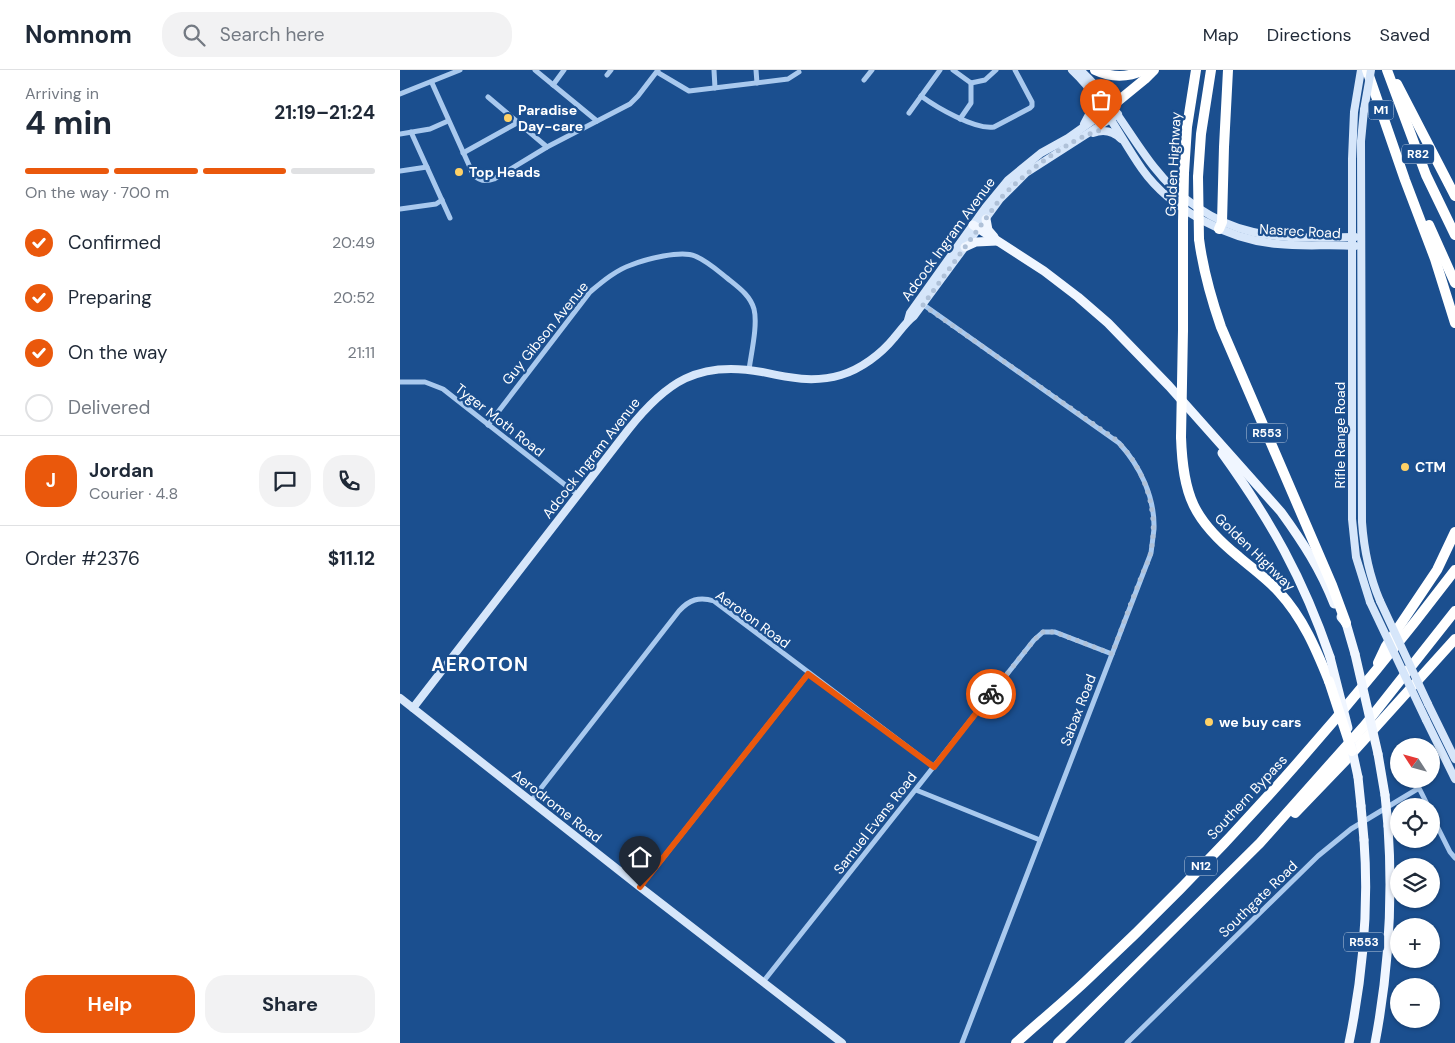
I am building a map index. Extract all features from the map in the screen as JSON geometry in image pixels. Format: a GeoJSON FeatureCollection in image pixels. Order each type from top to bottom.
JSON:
{"type":"FeatureCollection","features":[{"type":"Feature","properties":{"kind":"highway"},"geometry":{"type":"LineString","coordinates":[[1095,70],[1116,77],[1144,70]]}},
{"type":"Feature","properties":{"kind":"highway"},"geometry":{"type":"LineString","coordinates":[[1112,112],[1154,70]]}},
{"type":"Feature","properties":{"kind":"highway","name":"Golden Highway"},"geometry":{"type":"LineString","coordinates":[[1196,70],[1187,127],[1184,173],[1181,437],[1185,483],[1199,516],[1220,541],[1267,580],[1291,606],[1311,639],[1329,681],[1352,751]]}},
{"type":"Feature","properties":{"kind":"highway","name":"Golden Highway"},"geometry":{"type":"LineString","coordinates":[[1211,70],[1198,177],[1199,239],[1208,291],[1221,327],[1328,576],[1346,623]]}},
{"type":"Feature","properties":{"kind":"highway"},"geometry":{"type":"LineString","coordinates":[[1221,226],[1228,70]]}},
{"type":"Feature","properties":{"kind":"highway","name":"M1"},"geometry":{"type":"LineString","coordinates":[[1366,70],[1396,151]]}},
{"type":"Feature","properties":{"kind":"highway"},"geometry":{"type":"LineString","coordinates":[[1388,70],[1455,196]]}},
{"type":"Feature","properties":{"kind":"highway","name":"R82"},"geometry":{"type":"LineString","coordinates":[[1388,70],[1426,175],[1455,235]]}},
{"type":"Feature","properties":{"kind":"highway"},"geometry":{"type":"LineString","coordinates":[[1396,151],[1435,259],[1455,323]]}},
{"type":"Feature","properties":{"kind":"highway","name":"R82"},"geometry":{"type":"LineString","coordinates":[[1396,151],[1455,284]]}},
{"type":"Feature","properties":{"kind":"highway"},"geometry":{"type":"LineString","coordinates":[[1373,675],[1386,646],[1436,570],[1455,532]]}},
{"type":"Feature","properties":{"kind":"highway","name":"Southern Bypass"},"geometry":{"type":"LineString","coordinates":[[1016,1043],[1090,978],[1192,875],[1290,771],[1373,675],[1455,570]]}},
{"type":"Feature","properties":{"kind":"highway","name":"N12"},"geometry":{"type":"LineString","coordinates":[[1058,1043],[1260,843],[1365,725],[1455,611]]}},
{"type":"Feature","properties":{"kind":"highway"},"geometry":{"type":"LineString","coordinates":[[1260,843],[1304,804],[1455,639]]}},
{"type":"Feature","properties":{"kind":"main road","name":"Nasrec Road"},"geometry":{"type":"LineString","coordinates":[[1072,70],[1112,112],[1154,167],[1170,184],[1221,226],[1294,237],[1361,236]]}},
{"type":"Feature","properties":{"kind":"main road","name":"Nasrec Road"},"geometry":{"type":"LineString","coordinates":[[1080,70],[1102,92],[1128,146],[1144,170],[1162,190],[1195,216],[1251,240],[1279,245],[1361,246]]}},
{"type":"Feature","properties":{"kind":"main road","name":"Rifle Range Road"},"geometry":{"type":"LineString","coordinates":[[1361,70],[1354,112],[1352,159],[1352,518],[1356,557],[1370,602],[1455,779]]}},
{"type":"Feature","properties":{"kind":"main road","name":"Rifle Range Road"},"geometry":{"type":"LineString","coordinates":[[1371,70],[1361,141],[1362,522],[1364,550],[1372,583],[1454,756]]}},
{"type":"Feature","properties":{"kind":"main road"},"geometry":{"type":"LineString","coordinates":[[1091,92],[1092,109],[1082,132],[1106,130],[1116,134],[1128,146]]}},
{"type":"Feature","properties":{"kind":"main road","name":"Adcock Ingram Avenue"},"geometry":{"type":"LineString","coordinates":[[921,303],[976,227],[986,219],[1000,199],[1026,173],[1112,112]]}},
{"type":"Feature","properties":{"kind":"main road","name":"Adcock Ingram Avenue"},"geometry":{"type":"LineString","coordinates":[[413,708],[643,411],[666,390],[682,380],[704,372],[737,368],[798,379],[818,379],[843,374],[874,358],[907,322],[910,313],[921,303],[964,247],[995,194],[1008,180],[1041,154],[1082,132]]}},
{"type":"Feature","properties":{"kind":"main road"},"geometry":{"type":"LineString","coordinates":[[986,219],[988,230],[997,241]]}},
{"type":"Feature","properties":{"kind":"main road"},"geometry":{"type":"LineString","coordinates":[[1331,237],[1346,232],[1352,224]]}},
{"type":"Feature","properties":{"kind":"main road"},"geometry":{"type":"LineString","coordinates":[[976,227],[1044,271],[1090,308],[1139,353],[1281,512],[1300,537],[1318,570],[1336,610],[1346,623]]}},
{"type":"Feature","properties":{"kind":"main road"},"geometry":{"type":"LineString","coordinates":[[964,247],[976,242],[997,241]]}},
{"type":"Feature","properties":{"kind":"main road"},"geometry":{"type":"LineString","coordinates":[[1335,246],[1346,251],[1352,261]]}},
{"type":"Feature","properties":{"kind":"main road"},"geometry":{"type":"LineString","coordinates":[[1192,414],[1251,494],[1283,546],[1311,604],[1330,657],[1348,724],[1352,751]]}},
{"type":"Feature","properties":{"kind":"main road","name":"Golden Highway"},"geometry":{"type":"LineString","coordinates":[[1346,623],[1378,754],[1385,795],[1391,868],[1390,940],[1382,1009],[1375,1043]]}},
{"type":"Feature","properties":{"kind":"main road","name":"Aerodrome Road"},"geometry":{"type":"LineString","coordinates":[[400,698],[842,1043]]}},
{"type":"Feature","properties":{"kind":"main road","name":"Golden Highway"},"geometry":{"type":"LineString","coordinates":[[1349,1043],[1359,995],[1365,932],[1367,871],[1358,777],[1352,751]]}},
{"type":"Feature","properties":{"kind":"street"},"geometry":{"type":"LineString","coordinates":[[400,94],[460,70]]}},
{"type":"Feature","properties":{"kind":"street"},"geometry":{"type":"LineString","coordinates":[[535,70],[597,121]]}},
{"type":"Feature","properties":{"kind":"street"},"geometry":{"type":"LineString","coordinates":[[553,85],[564,70]]}},
{"type":"Feature","properties":{"kind":"street"},"geometry":{"type":"LineString","coordinates":[[714,70],[715,88]]}},
{"type":"Feature","properties":{"kind":"street"},"geometry":{"type":"LineString","coordinates":[[756,70],[757,83]]}},
{"type":"Feature","properties":{"kind":"street"},"geometry":{"type":"LineString","coordinates":[[864,80],[872,70]]}},
{"type":"Feature","properties":{"kind":"street"},"geometry":{"type":"LineString","coordinates":[[909,112],[940,70]]}},
{"type":"Feature","properties":{"kind":"street"},"geometry":{"type":"LineString","coordinates":[[953,70],[971,83],[985,80],[996,70]]}},
{"type":"Feature","properties":{"kind":"street"},"geometry":{"type":"LineString","coordinates":[[921,96],[944,112],[991,128],[1030,108],[1032,102],[1015,70]]}},
{"type":"Feature","properties":{"kind":"street"},"geometry":{"type":"LineString","coordinates":[[432,82],[448,121],[476,177],[481,181],[488,181],[636,99],[657,71],[687,91],[788,79],[799,72]]}},
{"type":"Feature","properties":{"kind":"street"},"geometry":{"type":"LineString","coordinates":[[960,119],[971,103],[971,83]]}},
{"type":"Feature","properties":{"kind":"street"},"geometry":{"type":"LineString","coordinates":[[488,97],[547,147]]}},
{"type":"Feature","properties":{"kind":"street"},"geometry":{"type":"LineString","coordinates":[[400,134],[430,129],[448,121]]}},
{"type":"Feature","properties":{"kind":"street"},"geometry":{"type":"LineString","coordinates":[[463,153],[517,123]]}},
{"type":"Feature","properties":{"kind":"street"},"geometry":{"type":"LineString","coordinates":[[411,132],[450,218]]}},
{"type":"Feature","properties":{"kind":"street"},"geometry":{"type":"LineString","coordinates":[[400,171],[427,168]]}},
{"type":"Feature","properties":{"kind":"street"},"geometry":{"type":"LineString","coordinates":[[400,209],[436,204],[442,200]]}},
{"type":"Feature","properties":{"kind":"street","name":"Guy Gibson Avenue"},"geometry":{"type":"LineString","coordinates":[[488,425],[590,292],[610,276],[631,265],[668,256],[694,255],[705,261],[749,298],[755,315],[749,370]]}},
{"type":"Feature","properties":{"kind":"street","name":"Sabax Road"},"geometry":{"type":"LineString","coordinates":[[921,303],[1115,439],[1131,457],[1140,471],[1146,485],[1154,529],[1150,553],[962,1043]]}},
{"type":"Feature","properties":{"kind":"street","name":"Tyger Moth Road"},"geometry":{"type":"LineString","coordinates":[[400,382],[425,382],[443,389],[578,495]]}},
{"type":"Feature","properties":{"kind":"street","name":"Aeroton Road"},"geometry":{"type":"LineString","coordinates":[[531,801],[679,611],[691,601],[704,598],[714,601],[808,674],[934,767]]}},
{"type":"Feature","properties":{"kind":"street","name":"Samuel Evans Road"},"geometry":{"type":"LineString","coordinates":[[763,982],[1034,640],[1043,632],[1055,632],[1112,654]]}},
{"type":"Feature","properties":{"kind":"street"},"geometry":{"type":"LineString","coordinates":[[640,887],[808,674]]}},
{"type":"Feature","properties":{"kind":"street","name":"Southgate Road"},"geometry":{"type":"LineString","coordinates":[[1402,798],[1418,788],[1424,798]]}},
{"type":"Feature","properties":{"kind":"street"},"geometry":{"type":"LineString","coordinates":[[916,790],[1040,840]]}},
{"type":"Feature","properties":{"kind":"street","name":"Southgate Road"},"geometry":{"type":"LineString","coordinates":[[1127,1043],[1318,856],[1351,829],[1390,805]]}},
{"type":"Feature","properties":{"kind":"street"},"geometry":{"type":"LineString","coordinates":[[1440,832],[1455,858]]}},
{"type":"Feature","properties":{"kind":"way so far"},"geometry":{"type":"LineString","coordinates":[[991,694],[1034,640],[1043,632],[1055,632],[1112,654],[1150,553],[1154,529],[1152,510],[1146,485],[1140,471],[1131,457],[1115,439],[923,305],[1000,199],[1013,185],[1026,173],[1082,136],[1101,130]]}},
{"type":"Feature","properties":{"kind":"place","name":"Paradise Day-care"},"geometry":{"type":"Point","coordinates":[508,118]}},
{"type":"Feature","properties":{"kind":"place","name":"Top Heads"},"geometry":{"type":"Point","coordinates":[459,172]}},
{"type":"Feature","properties":{"kind":"place","name":"CTM"},"geometry":{"type":"Point","coordinates":[1405,467]}},
{"type":"Feature","properties":{"kind":"place","name":"we buy cars"},"geometry":{"type":"Point","coordinates":[1209,722]}},
{"type":"Feature","properties":{"kind":"district","name":"AEROTON"},"geometry":{"type":"Point","coordinates":[480,664]}},
{"type":"Feature","properties":{"kind":"route"},"geometry":{"type":"LineString","coordinates":[[640,887],[808,674],[934,767],[991,694]]}}]}
